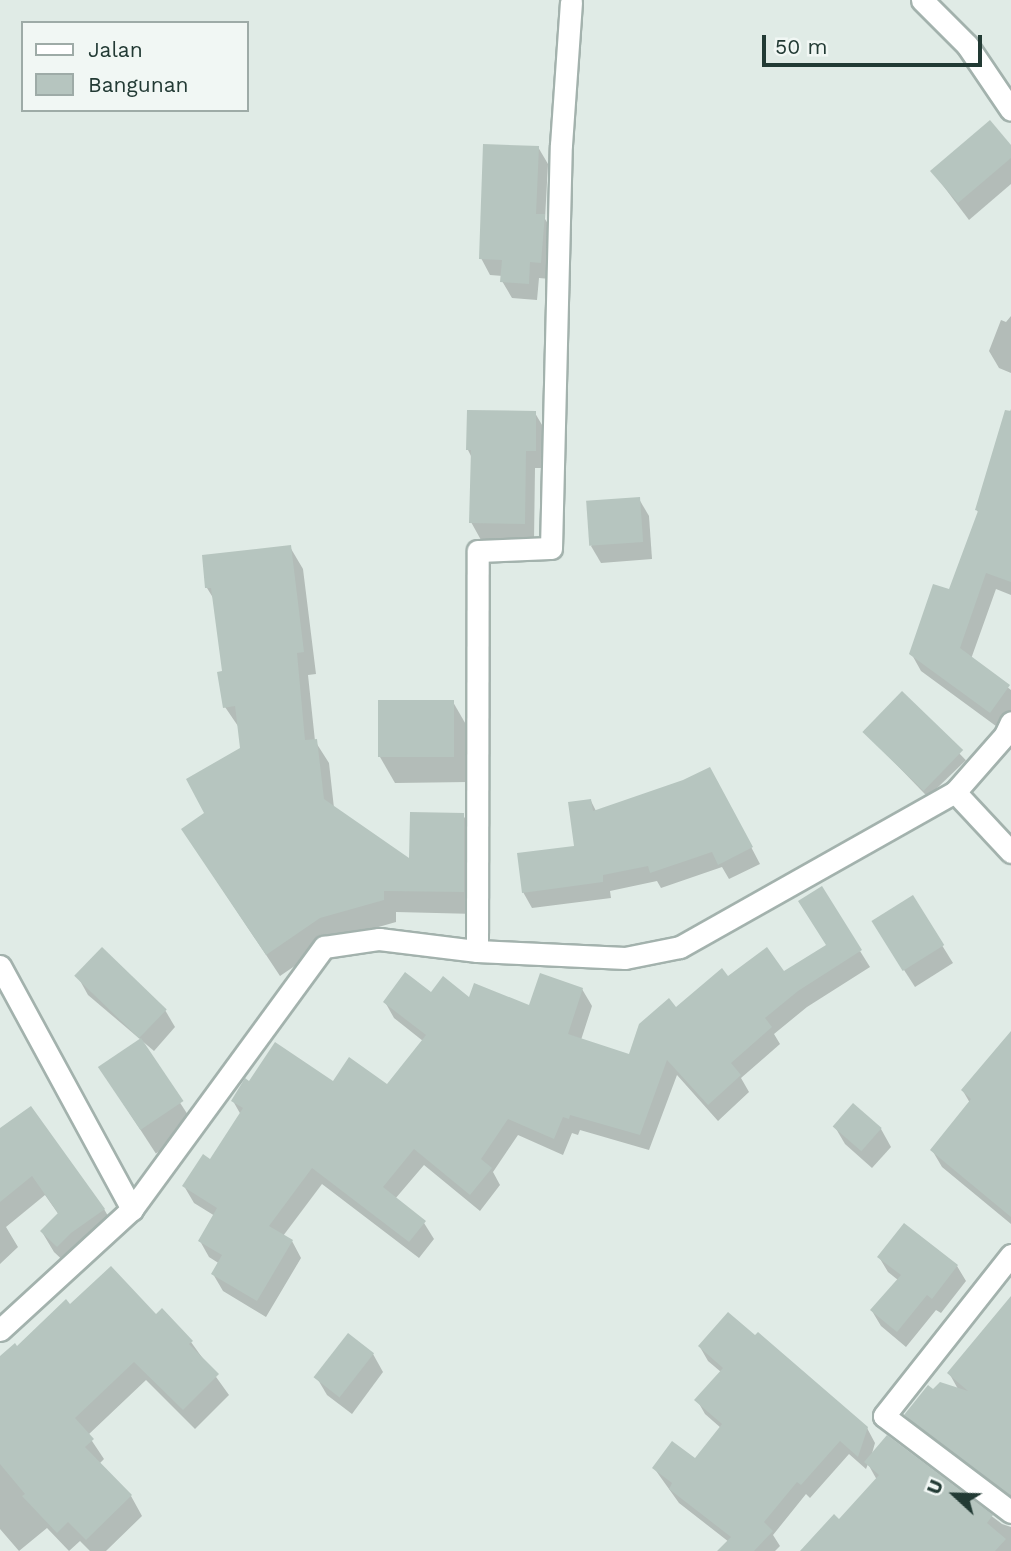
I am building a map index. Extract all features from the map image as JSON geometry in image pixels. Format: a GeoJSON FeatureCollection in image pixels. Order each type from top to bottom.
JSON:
{"type":"FeatureCollection","features":[{"type":"Feature","properties":{"kind":"street"},"geometry":{"type":"LineString","coordinates":[[922,0],[967,45],[1011,110]]}},
{"type":"Feature","properties":{"kind":"street"},"geometry":{"type":"LineString","coordinates":[[477,951],[478,551],[551,548],[561,145],[571,2]]}},
{"type":"Feature","properties":{"kind":"street"},"geometry":{"type":"LineString","coordinates":[[0,1330],[132,1209],[324,947],[379,939],[477,951],[625,958],[680,947],[955,792],[1005,735],[1011,722]]}},
{"type":"Feature","properties":{"kind":"street"},"geometry":{"type":"LineString","coordinates":[[955,792],[1011,852]]}},
{"type":"Feature","properties":{"kind":"street"},"geometry":{"type":"LineString","coordinates":[[0,966],[132,1209]]}},
{"type":"Feature","properties":{"kind":"street"},"geometry":{"type":"LineString","coordinates":[[1011,1255],[884,1416],[1011,1512]]}},
{"type":"Feature","properties":{"kind":"building"},"geometry":{"type":"Polygon","coordinates":[[[990,120],[1011,145],[1011,158],[958,203],[930,171],[990,120]]]}},
{"type":"Feature","properties":{"kind":"building"},"geometry":{"type":"Polygon","coordinates":[[[483,144],[539,146],[536,214],[545,214],[541,263],[530,262],[529,284],[500,282],[502,260],[479,259],[483,144]]]}},
{"type":"Feature","properties":{"kind":"building"},"geometry":{"type":"Polygon","coordinates":[[[467,410],[536,411],[536,451],[526,451],[525,524],[469,523],[471,450],[466,450],[467,410]]]}},
{"type":"Feature","properties":{"kind":"building"},"geometry":{"type":"Polygon","coordinates":[[[1005,410],[1011,411],[1011,582],[986,573],[960,648],[1010,685],[990,713],[909,654],[933,584],[949,589],[978,511],[975,510],[1005,410]]]}},
{"type":"Feature","properties":{"kind":"building"},"geometry":{"type":"Polygon","coordinates":[[[640,497],[643,542],[589,546],[586,501],[640,497]]]}},
{"type":"Feature","properties":{"kind":"building"},"geometry":{"type":"Polygon","coordinates":[[[291,545],[304,652],[297,653],[305,740],[317,739],[324,799],[409,858],[410,812],[464,813],[464,892],[384,891],[384,900],[320,918],[266,955],[181,829],[204,813],[186,779],[240,748],[235,706],[223,708],[217,672],[222,671],[211,588],[205,588],[202,555],[291,545]]]}},
{"type":"Feature","properties":{"kind":"building"},"geometry":{"type":"Polygon","coordinates":[[[902,691],[963,750],[924,791],[862,732],[902,691]]]}},
{"type":"Feature","properties":{"kind":"building"},"geometry":{"type":"Polygon","coordinates":[[[378,700],[454,700],[454,757],[378,757],[378,700]]]}},
{"type":"Feature","properties":{"kind":"building"},"geometry":{"type":"Polygon","coordinates":[[[710,767],[753,847],[718,865],[712,852],[650,873],[648,866],[603,875],[603,882],[522,893],[517,853],[574,846],[568,802],[591,799],[593,811],[683,780],[710,767]]]}},
{"type":"Feature","properties":{"kind":"building"},"geometry":{"type":"Polygon","coordinates":[[[822,886],[862,950],[798,991],[765,1018],[772,1027],[731,1063],[741,1075],[708,1105],[667,1060],[640,1135],[570,1115],[569,1119],[563,1117],[554,1139],[508,1119],[481,1159],[492,1168],[470,1195],[414,1149],[383,1187],[426,1221],[409,1242],[312,1168],[269,1226],[293,1240],[257,1301],[211,1274],[222,1255],[198,1241],[217,1208],[182,1186],[203,1154],[210,1159],[243,1108],[231,1101],[245,1078],[249,1081],[275,1042],[333,1081],[349,1057],[387,1084],[426,1035],[383,1002],[405,972],[431,992],[443,976],[469,997],[474,983],[529,1005],[540,973],[583,988],[568,1034],[629,1054],[639,1024],[669,998],[676,1007],[722,968],[728,976],[767,947],[784,971],[826,945],[798,901],[822,886]]]}},
{"type":"Feature","properties":{"kind":"building"},"geometry":{"type":"Polygon","coordinates":[[[913,895],[944,945],[903,971],[871,921],[913,895]]]}},
{"type":"Feature","properties":{"kind":"building"},"geometry":{"type":"Polygon","coordinates":[[[102,947],[167,1010],[139,1038],[74,976],[102,947]]]}},
{"type":"Feature","properties":{"kind":"building"},"geometry":{"type":"Polygon","coordinates":[[[1011,1031],[1011,1217],[930,1150],[971,1099],[961,1090],[1011,1031]]]}},
{"type":"Feature","properties":{"kind":"building"},"geometry":{"type":"Polygon","coordinates":[[[141,1038],[183,1101],[140,1130],[98,1067],[141,1038]]]}},
{"type":"Feature","properties":{"kind":"building"},"geometry":{"type":"Polygon","coordinates":[[[853,1103],[882,1128],[861,1151],[833,1126],[853,1103]]]}},
{"type":"Feature","properties":{"kind":"building"},"geometry":{"type":"Polygon","coordinates":[[[31,1106],[105,1209],[71,1233],[57,1247],[40,1231],[58,1213],[32,1176],[0,1202],[0,1128],[31,1106]]]}},
{"type":"Feature","properties":{"kind":"building"},"geometry":{"type":"Polygon","coordinates":[[[904,1223],[958,1265],[932,1299],[927,1295],[897,1332],[870,1310],[901,1275],[877,1257],[904,1223]]]}},
{"type":"Feature","properties":{"kind":"building"},"geometry":{"type":"Polygon","coordinates":[[[111,1266],[156,1314],[162,1308],[193,1341],[189,1344],[219,1374],[183,1410],[134,1362],[75,1418],[94,1439],[85,1447],[132,1495],[86,1540],[68,1522],[57,1533],[22,1496],[25,1494],[0,1464],[0,1356],[15,1343],[17,1346],[66,1299],[70,1304],[111,1266]]]}},
{"type":"Feature","properties":{"kind":"building"},"geometry":{"type":"Polygon","coordinates":[[[1011,1296],[1010,1495],[904,1415],[928,1385],[933,1389],[940,1382],[968,1391],[947,1373],[1011,1296]]]}},
{"type":"Feature","properties":{"kind":"building"},"geometry":{"type":"Polygon","coordinates":[[[728,1312],[755,1335],[758,1332],[868,1427],[858,1457],[840,1441],[801,1485],[797,1482],[764,1522],[773,1531],[754,1551],[717,1551],[731,1537],[669,1489],[672,1483],[652,1468],[672,1441],[695,1458],[722,1424],[694,1400],[723,1368],[698,1346],[728,1312]]]}},
{"type":"Feature","properties":{"kind":"building"},"geometry":{"type":"Polygon","coordinates":[[[348,1333],[374,1353],[340,1397],[314,1377],[348,1333]]]}},
{"type":"Feature","properties":{"kind":"building"},"geometry":{"type":"Polygon","coordinates":[[[887,1435],[993,1515],[987,1523],[1006,1539],[995,1551],[800,1551],[834,1514],[839,1519],[879,1475],[864,1462],[887,1435]]]}}]}
